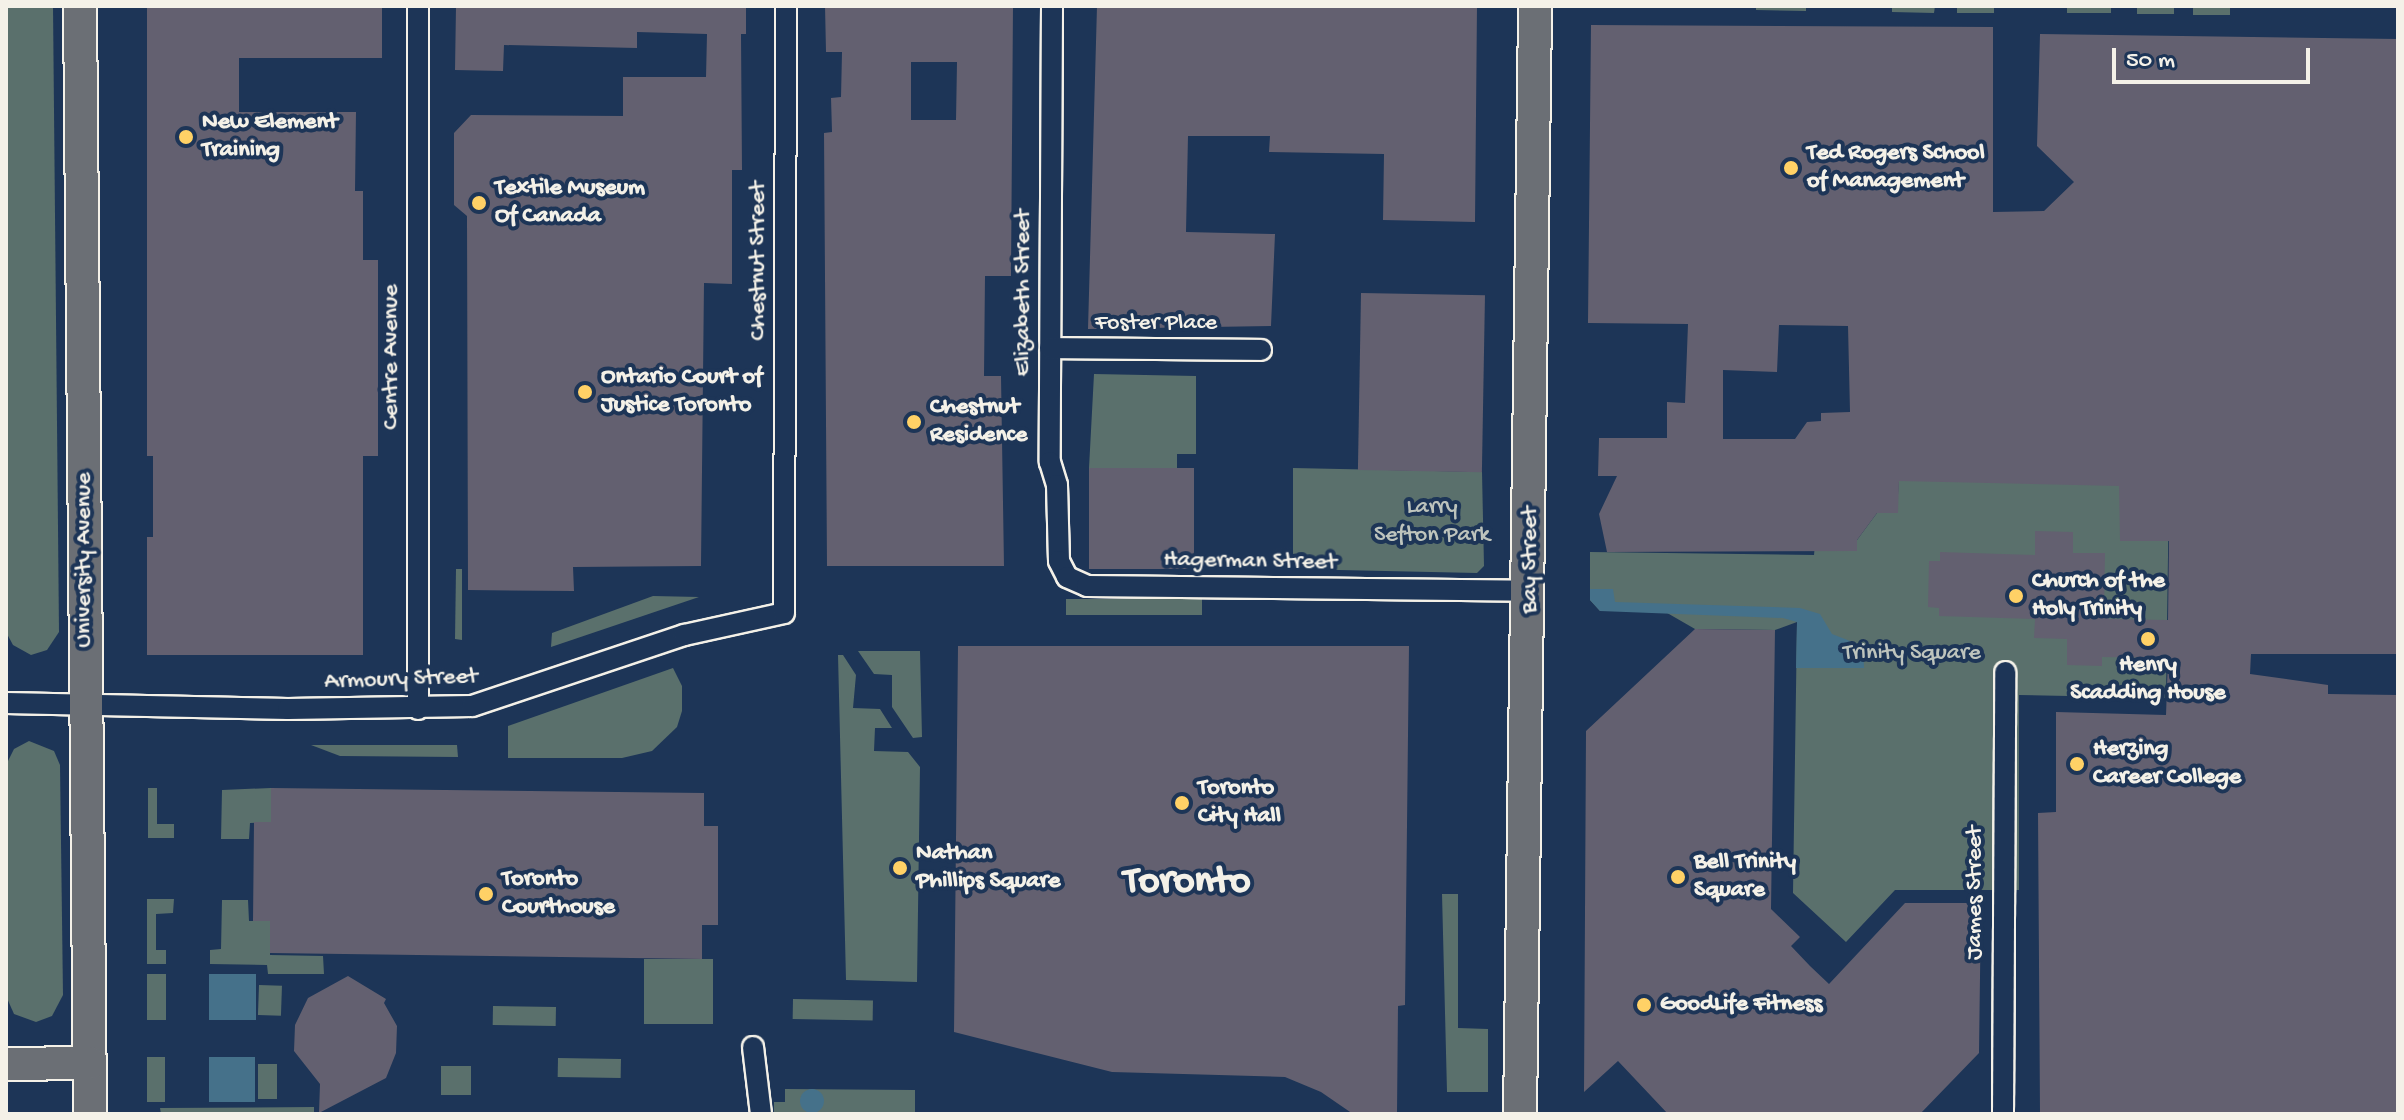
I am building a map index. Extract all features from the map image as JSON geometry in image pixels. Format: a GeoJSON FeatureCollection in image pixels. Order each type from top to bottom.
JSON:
{"type":"FeatureCollection","features":[{"type":"Feature","properties":{"kind":"main road","name":"University Avenue"},"geometry":{"type":"LineString","coordinates":[[80,6],[90,1114]]}},
{"type":"Feature","properties":{"kind":"main road","name":"Bay Street"},"geometry":{"type":"LineString","coordinates":[[1520,1114],[1530,591],[1535,6]]}},
{"type":"Feature","properties":{"kind":"main road"},"geometry":{"type":"LineString","coordinates":[[6,1064],[90,1063]]}},
{"type":"Feature","properties":{"kind":"street","name":"Centre Avenue"},"geometry":{"type":"LineString","coordinates":[[418,6],[418,709]]}},
{"type":"Feature","properties":{"kind":"street","name":"Chestnut Street"},"geometry":{"type":"LineString","coordinates":[[784,613],[786,6]]}},
{"type":"Feature","properties":{"kind":"street","name":"Elizabeth Street"},"geometry":{"type":"LineString","coordinates":[[1052,6],[1050,462],[1057,485],[1059,561],[1067,577]]}},
{"type":"Feature","properties":{"kind":"street","name":"Foster Place"},"geometry":{"type":"LineString","coordinates":[[1050,348],[1261,350]]}},
{"type":"Feature","properties":{"kind":"street","name":"Hagerman Street"},"geometry":{"type":"LineString","coordinates":[[1067,577],[1087,586],[1530,591]]}},
{"type":"Feature","properties":{"kind":"street","name":"Armoury Street"},"geometry":{"type":"LineString","coordinates":[[6,703],[418,709],[495,702],[684,635],[784,613]]}},
{"type":"Feature","properties":{"kind":"street","name":"James Street"},"geometry":{"type":"LineString","coordinates":[[2003,1114],[2005,672]]}},
{"type":"Feature","properties":{"kind":"street"},"geometry":{"type":"LineString","coordinates":[[753,1047],[761,1114]]}},
{"type":"Feature","properties":{"kind":"green space"},"geometry":{"type":"Polygon","coordinates":[[[6,6],[53,6],[59,632],[47,650],[31,655],[13,645],[6,632],[6,6]]]}},
{"type":"Feature","properties":{"kind":"green space"},"geometry":{"type":"Polygon","coordinates":[[[1756,6],[1806,6],[1806,11],[1756,10],[1756,6]]]}},
{"type":"Feature","properties":{"kind":"green space"},"geometry":{"type":"Polygon","coordinates":[[[1892,6],[1935,6],[1934,13],[1892,12],[1892,6]]]}},
{"type":"Feature","properties":{"kind":"green space"},"geometry":{"type":"Polygon","coordinates":[[[1957,6],[1994,6],[1994,13],[1957,13],[1957,6]]]}},
{"type":"Feature","properties":{"kind":"green space"},"geometry":{"type":"Polygon","coordinates":[[[2067,6],[2111,6],[2111,13],[2067,13],[2067,6]]]}},
{"type":"Feature","properties":{"kind":"green space"},"geometry":{"type":"Polygon","coordinates":[[[2137,6],[2174,6],[2174,14],[2137,14],[2137,6]]]}},
{"type":"Feature","properties":{"kind":"green space"},"geometry":{"type":"Polygon","coordinates":[[[2193,6],[2230,6],[2230,15],[2193,15],[2193,6]]]}},
{"type":"Feature","properties":{"kind":"green space"},"geometry":{"type":"Polygon","coordinates":[[[1094,374],[1196,376],[1196,454],[1177,454],[1177,468],[1089,468],[1094,374]]]}},
{"type":"Feature","properties":{"kind":"green space","name":"Larry Sefton Park"},"geometry":{"type":"Polygon","coordinates":[[[1293,468],[1482,472],[1484,566],[1477,573],[1293,569],[1293,468]]]}},
{"type":"Feature","properties":{"kind":"green space","name":"Trinity Square"},"geometry":{"type":"Polygon","coordinates":[[[1899,476],[2169,485],[2166,698],[2019,695],[2019,890],[1895,890],[1846,942],[1793,893],[1797,622],[1775,630],[1695,629],[1662,610],[1600,611],[1590,600],[1590,552],[1814,555],[1815,544],[1857,551],[1857,540],[1877,513],[1897,513],[1899,476]]]}},
{"type":"Feature","properties":{"kind":"green space"},"geometry":{"type":"Polygon","coordinates":[[[456,569],[462,569],[462,640],[455,639],[456,569]]]}},
{"type":"Feature","properties":{"kind":"green space"},"geometry":{"type":"Polygon","coordinates":[[[653,596],[699,597],[551,647],[552,633],[653,596]]]}},
{"type":"Feature","properties":{"kind":"green space"},"geometry":{"type":"Polygon","coordinates":[[[1066,599],[1202,599],[1202,615],[1066,615],[1066,599]]]}},
{"type":"Feature","properties":{"kind":"green space"},"geometry":{"type":"Polygon","coordinates":[[[858,651],[920,651],[922,737],[913,738],[892,707],[892,675],[874,674],[858,651]]]}},
{"type":"Feature","properties":{"kind":"green space"},"geometry":{"type":"Polygon","coordinates":[[[838,655],[843,655],[856,675],[853,708],[880,709],[892,728],[875,728],[874,751],[908,752],[920,767],[917,982],[846,980],[838,655]]]}},
{"type":"Feature","properties":{"kind":"green space"},"geometry":{"type":"Polygon","coordinates":[[[673,668],[682,686],[682,711],[677,727],[652,751],[622,758],[508,758],[508,726],[673,668]]]}},
{"type":"Feature","properties":{"kind":"green space"},"geometry":{"type":"Polygon","coordinates":[[[29,741],[54,751],[60,765],[63,995],[52,1016],[36,1022],[14,1014],[6,996],[6,765],[14,749],[29,741]]]}},
{"type":"Feature","properties":{"kind":"green space"},"geometry":{"type":"Polygon","coordinates":[[[311,745],[457,745],[458,757],[340,756],[311,745]]]}},
{"type":"Feature","properties":{"kind":"green space"},"geometry":{"type":"Polygon","coordinates":[[[148,788],[157,788],[157,824],[174,824],[174,838],[148,838],[148,788]]]}},
{"type":"Feature","properties":{"kind":"green space"},"geometry":{"type":"Polygon","coordinates":[[[271,788],[271,822],[250,823],[249,839],[221,839],[222,790],[271,788]]]}},
{"type":"Feature","properties":{"kind":"green space"},"geometry":{"type":"Polygon","coordinates":[[[1442,894],[1458,894],[1458,1028],[1488,1029],[1488,1092],[1447,1092],[1442,894]]]}},
{"type":"Feature","properties":{"kind":"green space"},"geometry":{"type":"Polygon","coordinates":[[[147,899],[174,899],[173,913],[156,914],[156,950],[166,950],[166,964],[147,964],[147,899]]]}},
{"type":"Feature","properties":{"kind":"green space"},"geometry":{"type":"Polygon","coordinates":[[[222,900],[248,900],[249,921],[270,921],[270,955],[323,956],[324,974],[268,974],[267,965],[210,964],[210,950],[221,949],[222,900]]]}},
{"type":"Feature","properties":{"kind":"green space"},"geometry":{"type":"Polygon","coordinates":[[[644,959],[713,959],[713,1024],[644,1024],[644,959]]]}},
{"type":"Feature","properties":{"kind":"green space"},"geometry":{"type":"Polygon","coordinates":[[[147,974],[166,974],[166,1020],[147,1020],[147,974]]]}},
{"type":"Feature","properties":{"kind":"green space"},"geometry":{"type":"Polygon","coordinates":[[[259,985],[282,986],[281,1016],[258,1015],[259,985]]]}},
{"type":"Feature","properties":{"kind":"green space"},"geometry":{"type":"Polygon","coordinates":[[[793,999],[873,1000],[873,1020],[793,1019],[793,999]]]}},
{"type":"Feature","properties":{"kind":"green space"},"geometry":{"type":"Polygon","coordinates":[[[493,1006],[556,1007],[556,1026],[493,1025],[493,1006]]]}},
{"type":"Feature","properties":{"kind":"green space"},"geometry":{"type":"Polygon","coordinates":[[[147,1057],[165,1057],[165,1102],[147,1102],[147,1057]]]}},
{"type":"Feature","properties":{"kind":"green space"},"geometry":{"type":"Polygon","coordinates":[[[558,1058],[621,1059],[621,1078],[558,1077],[558,1058]]]}},
{"type":"Feature","properties":{"kind":"green space"},"geometry":{"type":"Polygon","coordinates":[[[258,1064],[277,1064],[277,1099],[258,1099],[258,1064]]]}},
{"type":"Feature","properties":{"kind":"green space"},"geometry":{"type":"Polygon","coordinates":[[[441,1066],[471,1066],[471,1095],[441,1095],[441,1066]]]}},
{"type":"Feature","properties":{"kind":"green space"},"geometry":{"type":"Polygon","coordinates":[[[785,1089],[915,1090],[915,1114],[774,1114],[774,1102],[785,1102],[785,1089]]]}},
{"type":"Feature","properties":{"kind":"green space"},"geometry":{"type":"Polygon","coordinates":[[[314,1107],[314,1114],[161,1114],[160,1108],[314,1107]]]}},
{"type":"Feature","properties":{"kind":"water"},"geometry":{"type":"Polygon","coordinates":[[[1590,589],[1613,589],[1615,602],[1800,608],[1820,614],[1832,634],[1863,646],[1864,668],[1796,668],[1797,622],[1783,618],[1600,611],[1590,600],[1590,589]]]}},
{"type":"Feature","properties":{"kind":"water"},"geometry":{"type":"Polygon","coordinates":[[[209,974],[256,974],[256,1020],[209,1020],[209,974]]]}},
{"type":"Feature","properties":{"kind":"water"},"geometry":{"type":"Polygon","coordinates":[[[209,1057],[255,1057],[255,1102],[209,1102],[209,1057]]]}},
{"type":"Feature","properties":{"kind":"water"},"geometry":{"type":"Polygon","coordinates":[[[812,1089],[823,1096],[824,1101],[817,1112],[812,1113],[801,1106],[800,1101],[807,1090],[812,1089]]]}},
{"type":"Feature","properties":{"kind":"building"},"geometry":{"type":"Polygon","coordinates":[[[147,6],[382,6],[382,58],[239,58],[239,112],[356,112],[355,191],[363,191],[363,260],[378,260],[378,456],[363,456],[363,655],[147,655],[147,537],[153,537],[153,456],[147,456],[147,6]]]}},
{"type":"Feature","properties":{"kind":"building"},"geometry":{"type":"Polygon","coordinates":[[[456,6],[746,6],[746,34],[741,34],[742,170],[732,170],[732,284],[704,283],[701,566],[573,567],[574,591],[468,590],[467,216],[454,205],[454,133],[471,115],[623,116],[623,77],[706,77],[707,34],[637,32],[637,48],[504,45],[503,71],[455,70],[456,6]]]}},
{"type":"Feature","properties":{"kind":"building"},"geometry":{"type":"Polygon","coordinates":[[[825,6],[1013,6],[1011,276],[985,276],[984,376],[1001,376],[1004,566],[827,566],[824,133],[832,132],[831,98],[841,97],[842,52],[826,52],[825,6]],[[911,62],[911,120],[956,120],[957,62],[911,62]]]}},
{"type":"Feature","properties":{"kind":"building"},"geometry":{"type":"Polygon","coordinates":[[[1097,6],[1477,6],[1475,222],[1383,220],[1384,154],[1269,152],[1270,136],[1188,136],[1186,232],[1275,234],[1271,326],[1088,329],[1097,6]]]}},
{"type":"Feature","properties":{"kind":"building"},"geometry":{"type":"Polygon","coordinates":[[[1591,25],[1993,27],[1993,212],[2044,211],[2074,182],[2037,146],[2040,34],[2398,39],[2398,654],[2251,654],[2250,674],[2328,685],[2328,694],[2398,695],[2398,1114],[2040,1114],[2038,813],[2056,812],[2056,712],[2166,715],[2168,658],[2102,657],[2102,666],[2067,665],[2067,639],[2034,638],[2035,619],[1939,616],[1939,608],[1928,607],[1929,561],[1940,561],[1940,552],[2035,555],[2035,531],[2073,532],[2073,553],[2105,553],[2104,612],[2109,619],[2168,620],[2169,541],[2120,541],[2119,486],[1899,481],[1898,513],[1877,513],[1857,540],[1857,551],[1607,552],[1599,514],[1617,476],[1598,476],[1599,438],[1667,438],[1667,402],[1685,403],[1688,324],[1588,323],[1591,25]],[[1779,325],[1777,372],[1723,370],[1723,439],[1795,439],[1807,422],[1821,421],[1821,413],[1850,412],[1848,326],[1779,325]]]}},
{"type":"Feature","properties":{"kind":"building"},"geometry":{"type":"Polygon","coordinates":[[[1361,293],[1485,295],[1482,472],[1358,470],[1361,293]]]}},
{"type":"Feature","properties":{"kind":"building"},"geometry":{"type":"Polygon","coordinates":[[[1089,468],[1194,468],[1194,569],[1089,569],[1089,468]]]}},
{"type":"Feature","properties":{"kind":"building","name":"Bell Trinity Square"},"geometry":{"type":"Polygon","coordinates":[[[1695,629],[1775,630],[1771,909],[1800,937],[1791,946],[1810,966],[1829,984],[1905,903],[1981,903],[1979,1053],[1920,1114],[1668,1114],[1618,1061],[1584,1092],[1586,731],[1695,629]]]}},
{"type":"Feature","properties":{"kind":"building","name":"Toronto City Hall"},"geometry":{"type":"Polygon","coordinates":[[[958,646],[1409,646],[1405,1005],[1398,1006],[1397,1114],[1353,1114],[1321,1092],[1285,1077],[1112,1072],[954,1032],[958,646]]]}},
{"type":"Feature","properties":{"kind":"building","name":"Toronto Courthouse"},"geometry":{"type":"Polygon","coordinates":[[[271,788],[704,793],[704,826],[718,826],[718,925],[702,925],[702,959],[270,953],[270,921],[253,921],[254,822],[271,822],[271,788]]]}},
{"type":"Feature","properties":{"kind":"building"},"geometry":{"type":"Polygon","coordinates":[[[348,976],[386,999],[384,1003],[397,1026],[396,1053],[386,1078],[319,1113],[320,1084],[294,1051],[295,1025],[308,998],[348,976]]]}},
{"type":"Feature","properties":{"kind":"place","name":"New Element Training"},"geometry":{"type":"Point","coordinates":[186,137]}},
{"type":"Feature","properties":{"kind":"place","name":"Ted Rogers School of Management"},"geometry":{"type":"Point","coordinates":[1791,168]}},
{"type":"Feature","properties":{"kind":"place","name":"Textile Museum Of Canada"},"geometry":{"type":"Point","coordinates":[479,203]}},
{"type":"Feature","properties":{"kind":"place","name":"Ontario Court of Justice Toronto"},"geometry":{"type":"Point","coordinates":[585,392]}},
{"type":"Feature","properties":{"kind":"place","name":"Chestnut Residence"},"geometry":{"type":"Point","coordinates":[914,422]}},
{"type":"Feature","properties":{"kind":"place","name":"Church of the Holy Trinity"},"geometry":{"type":"Point","coordinates":[2016,596]}},
{"type":"Feature","properties":{"kind":"place","name":"Henry Scadding House"},"geometry":{"type":"Point","coordinates":[2148,639]}},
{"type":"Feature","properties":{"kind":"place","name":"Herzing Career College"},"geometry":{"type":"Point","coordinates":[2077,764]}},
{"type":"Feature","properties":{"kind":"place","name":"Toronto City Hall"},"geometry":{"type":"Point","coordinates":[1182,803]}},
{"type":"Feature","properties":{"kind":"place","name":"Nathan Phillips Square"},"geometry":{"type":"Point","coordinates":[900,868]}},
{"type":"Feature","properties":{"kind":"place","name":"Bell Trinity Square"},"geometry":{"type":"Point","coordinates":[1678,877]}},
{"type":"Feature","properties":{"kind":"place","name":"Toronto Courthouse"},"geometry":{"type":"Point","coordinates":[486,894]}},
{"type":"Feature","properties":{"kind":"place","name":"GoodLife Fitness"},"geometry":{"type":"Point","coordinates":[1644,1005]}},
{"type":"Feature","properties":{"kind":"district","name":"Toronto"},"geometry":{"type":"Point","coordinates":[1187,883]}}]}
